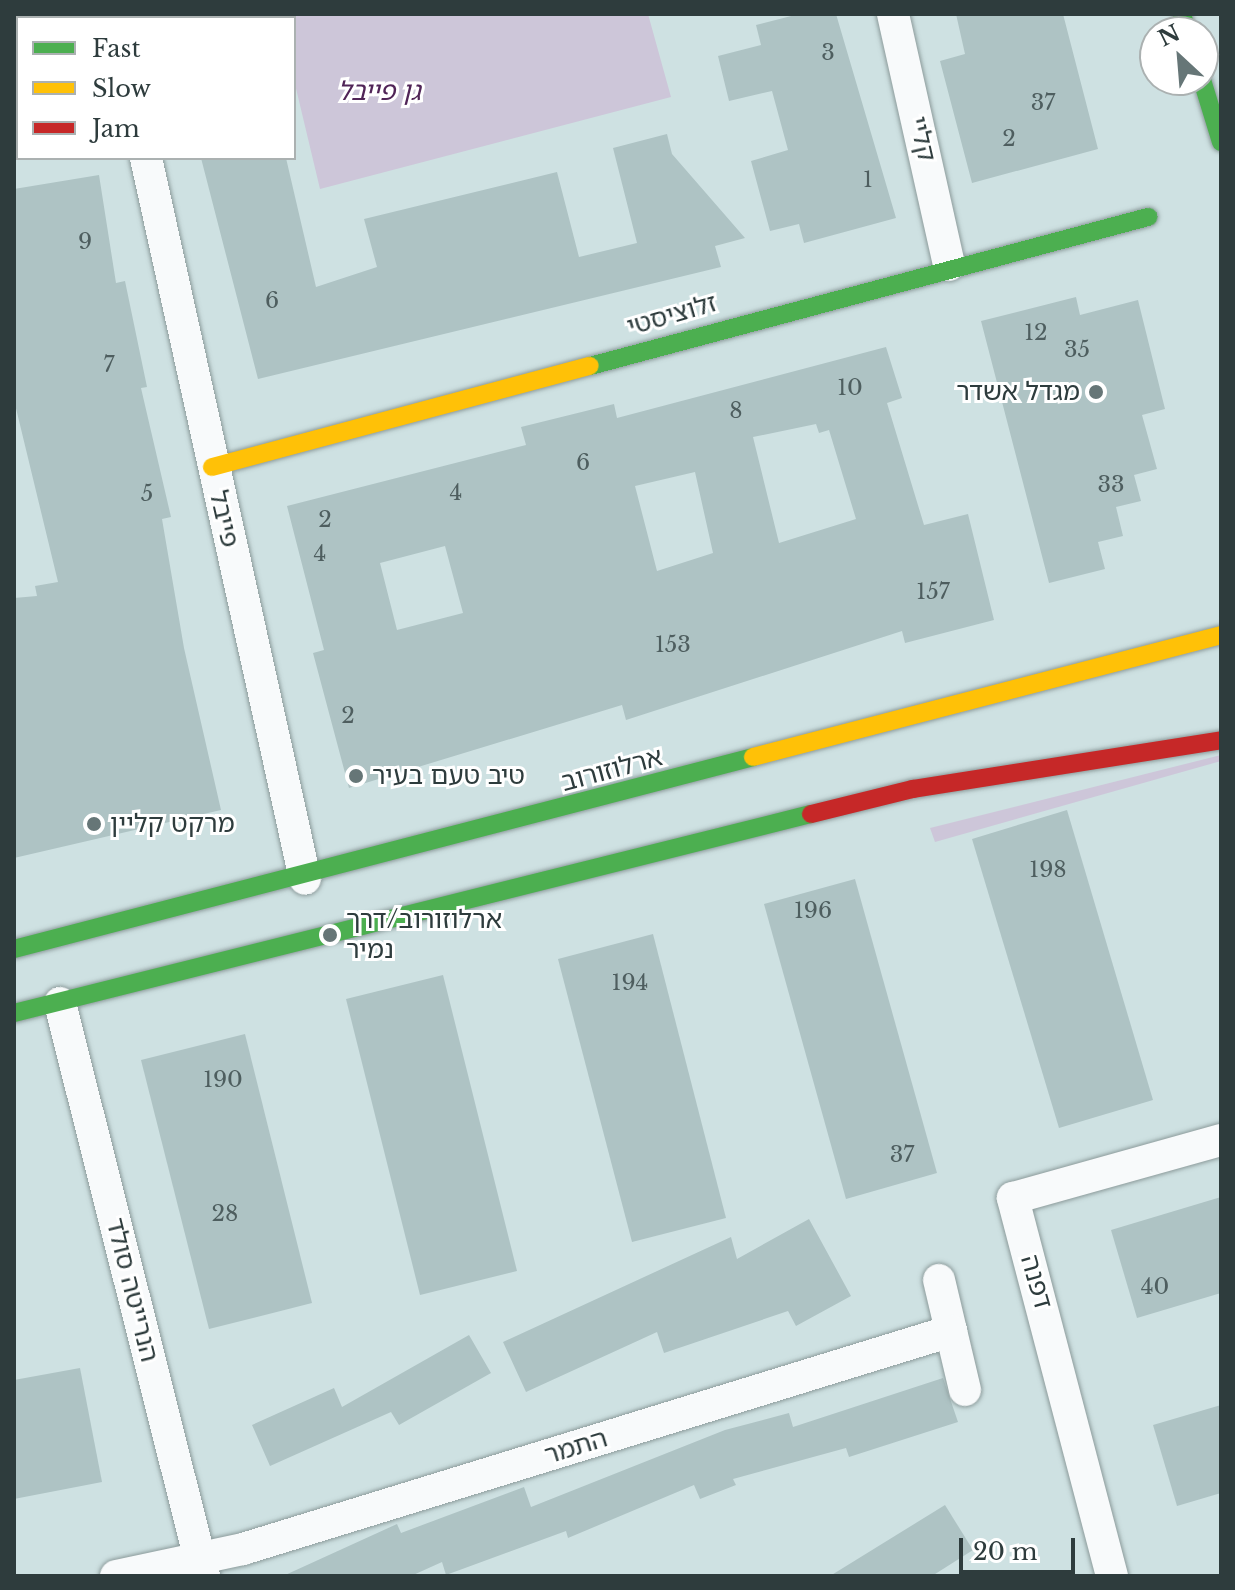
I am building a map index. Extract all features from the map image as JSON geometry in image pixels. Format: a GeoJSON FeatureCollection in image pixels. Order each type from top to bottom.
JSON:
{"type":"FeatureCollection","features":[{"type":"Feature","properties":{"kind":"street","name":"קליי"},"geometry":{"type":"LineString","coordinates":[[893,14],[949,265]]}},
{"type":"Feature","properties":{"kind":"street"},"geometry":{"type":"LineString","coordinates":[[1207,96],[1221,142]]}},
{"type":"Feature","properties":{"kind":"street","name":"פייבל"},"geometry":{"type":"LineString","coordinates":[[146,160],[305,879]]}},
{"type":"Feature","properties":{"kind":"street","name":"זלוציסטי"},"geometry":{"type":"LineString","coordinates":[[212,467],[949,265],[1148,217]]}},
{"type":"Feature","properties":{"kind":"street","name":"ארלוזורוב"},"geometry":{"type":"LineString","coordinates":[[14,949],[305,879],[1221,635]]}},
{"type":"Feature","properties":{"kind":"street"},"geometry":{"type":"LineString","coordinates":[[14,1013],[913,789],[1221,740]]}},
{"type":"Feature","properties":{"kind":"street","name":"הנרייטה סולד"},"geometry":{"type":"LineString","coordinates":[[60,1003],[202,1568]]}},
{"type":"Feature","properties":{"kind":"street","name":"דפנה"},"geometry":{"type":"LineString","coordinates":[[1112,1576],[1013,1198],[1221,1140]]}},
{"type":"Feature","properties":{"kind":"street"},"geometry":{"type":"LineString","coordinates":[[939,1280],[965,1390]]}},
{"type":"Feature","properties":{"kind":"street","name":"התמר"},"geometry":{"type":"LineString","coordinates":[[116,1576],[202,1568],[951,1331]]}},
{"type":"Feature","properties":{"kind":"green space","name":"גן פייבל"},"geometry":{"type":"Polygon","coordinates":[[[278,14],[648,14],[671,97],[320,189],[296,88],[296,16],[278,14]]]}},
{"type":"Feature","properties":{"kind":"green space"},"geometry":{"type":"Polygon","coordinates":[[[1221,755],[1221,761],[935,842],[930,828],[1221,755]]]}},
{"type":"Feature","properties":{"kind":"building"},"geometry":{"type":"Polygon","coordinates":[[[799,14],[836,14],[896,218],[804,243],[799,224],[770,231],[751,161],[788,150],[772,91],[729,101],[718,56],[761,45],[756,25],[799,14]]]}},
{"type":"Feature","properties":{"kind":"building"},"geometry":{"type":"Polygon","coordinates":[[[956,14],[1063,14],[1098,149],[972,183],[940,61],[965,54],[956,14]]]}},
{"type":"Feature","properties":{"kind":"building"},"geometry":{"type":"Polygon","coordinates":[[[667,134],[672,154],[745,238],[715,246],[721,267],[258,379],[202,160],[286,160],[316,287],[377,267],[364,219],[557,172],[579,257],[637,243],[613,148],[667,134]]]}},
{"type":"Feature","properties":{"kind":"building"},"geometry":{"type":"Polygon","coordinates":[[[99,175],[116,283],[125,281],[147,387],[141,388],[171,517],[162,519],[184,648],[221,810],[14,858],[14,598],[37,596],[35,586],[58,582],[14,400],[14,189],[99,175]]]}},
{"type":"Feature","properties":{"kind":"building"},"geometry":{"type":"Polygon","coordinates":[[[1076,297],[1080,315],[1138,300],[1165,409],[1142,415],[1157,469],[1134,475],[1141,501],[1116,507],[1123,536],[1098,542],[1105,569],[1049,583],[981,321],[1076,297]]]}},
{"type":"Feature","properties":{"kind":"building"},"geometry":{"type":"Polygon","coordinates":[[[886,347],[902,398],[887,403],[924,525],[968,514],[994,620],[905,643],[902,631],[626,720],[622,705],[349,788],[313,653],[324,650],[287,506],[526,445],[521,427],[614,404],[617,418],[886,347]],[[816,424],[753,437],[779,543],[856,519],[829,430],[819,433],[816,424]],[[695,472],[635,486],[657,571],[713,553],[695,472]],[[445,546],[380,563],[397,630],[463,613],[445,546]]]}},
{"type":"Feature","properties":{"kind":"building"},"geometry":{"type":"Polygon","coordinates":[[[1067,810],[1153,1100],[1059,1128],[972,839],[1067,810]]]}},
{"type":"Feature","properties":{"kind":"building"},"geometry":{"type":"Polygon","coordinates":[[[855,879],[937,1173],[846,1199],[764,904],[855,879]]]}},
{"type":"Feature","properties":{"kind":"building"},"geometry":{"type":"Polygon","coordinates":[[[653,934],[726,1218],[632,1242],[558,959],[653,934]]]}},
{"type":"Feature","properties":{"kind":"building"},"geometry":{"type":"Polygon","coordinates":[[[443,975],[517,1271],[420,1295],[346,999],[443,975]]]}},
{"type":"Feature","properties":{"kind":"building"},"geometry":{"type":"Polygon","coordinates":[[[245,1034],[312,1303],[209,1329],[141,1060],[245,1034]]]}},
{"type":"Feature","properties":{"kind":"building"},"geometry":{"type":"Polygon","coordinates":[[[1221,1197],[1221,1293],[1137,1318],[1111,1230],[1221,1197]]]}},
{"type":"Feature","properties":{"kind":"building"},"geometry":{"type":"Polygon","coordinates":[[[809,1219],[851,1296],[796,1326],[788,1311],[664,1353],[657,1332],[526,1392],[503,1342],[731,1237],[737,1259],[809,1219]]]}},
{"type":"Feature","properties":{"kind":"building"},"geometry":{"type":"Polygon","coordinates":[[[469,1335],[491,1373],[399,1425],[391,1412],[270,1466],[252,1425],[334,1388],[342,1407],[469,1335]]]}},
{"type":"Feature","properties":{"kind":"building"},"geometry":{"type":"Polygon","coordinates":[[[80,1368],[102,1482],[14,1499],[14,1380],[80,1368]]]}},
{"type":"Feature","properties":{"kind":"building"},"geometry":{"type":"Polygon","coordinates":[[[943,1378],[958,1422],[849,1457],[846,1448],[733,1479],[736,1485],[700,1499],[694,1485],[568,1538],[566,1531],[446,1575],[442,1562],[411,1576],[283,1576],[397,1524],[401,1533],[524,1487],[531,1507],[725,1430],[789,1413],[793,1427],[943,1378]]]}},
{"type":"Feature","properties":{"kind":"building"},"geometry":{"type":"Polygon","coordinates":[[[1221,1405],[1221,1493],[1177,1506],[1153,1425],[1221,1405]]]}},
{"type":"Feature","properties":{"kind":"building"},"geometry":{"type":"Polygon","coordinates":[[[945,1505],[973,1550],[932,1576],[830,1576],[945,1505]]]}},
{"type":"Feature","properties":{"kind":"traffic: fast"},"geometry":{"type":"LineString","coordinates":[[1207,96],[1221,142]]}},
{"type":"Feature","properties":{"kind":"traffic: fast"},"geometry":{"type":"LineString","coordinates":[[590,366],[1148,217]]}},
{"type":"Feature","properties":{"kind":"traffic: fast"},"geometry":{"type":"LineString","coordinates":[[14,949],[753,757]]}},
{"type":"Feature","properties":{"kind":"traffic: fast"},"geometry":{"type":"LineString","coordinates":[[14,1013],[811,814]]}},
{"type":"Feature","properties":{"kind":"traffic: slow"},"geometry":{"type":"LineString","coordinates":[[212,467],[590,366]]}},
{"type":"Feature","properties":{"kind":"traffic: slow"},"geometry":{"type":"LineString","coordinates":[[753,757],[1221,635]]}},
{"type":"Feature","properties":{"kind":"traffic: jam"},"geometry":{"type":"LineString","coordinates":[[811,814],[913,789],[1221,740]]}},
{"type":"Feature","properties":{"kind":"place","name":"מגדל אשדר"},"geometry":{"type":"Point","coordinates":[1096,392]}},
{"type":"Feature","properties":{"kind":"place","name":"טיב טעם בעיר"},"geometry":{"type":"Point","coordinates":[356,776]}},
{"type":"Feature","properties":{"kind":"place","name":"מרקט קליין"},"geometry":{"type":"Point","coordinates":[94,824]}},
{"type":"Feature","properties":{"kind":"place","name":"ארלוזורוב/דרך נמיר"},"geometry":{"type":"Point","coordinates":[330,935]}}]}
